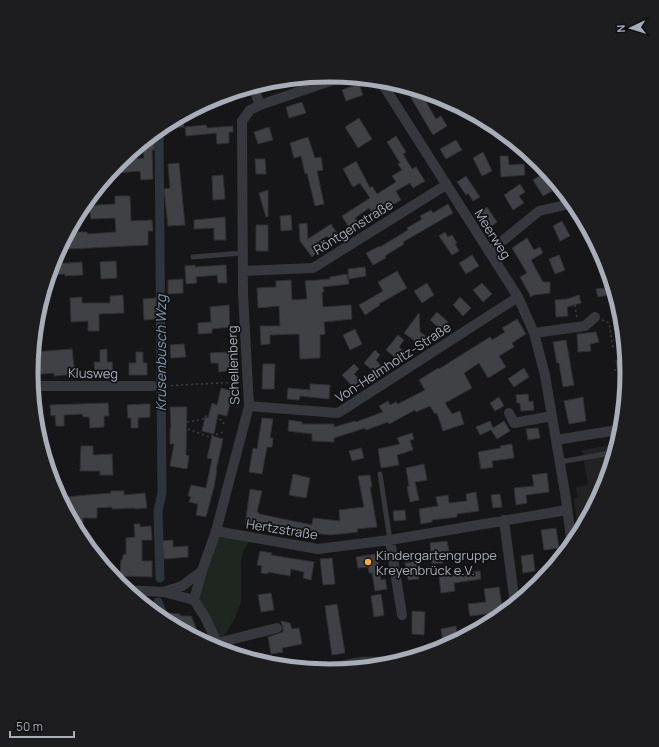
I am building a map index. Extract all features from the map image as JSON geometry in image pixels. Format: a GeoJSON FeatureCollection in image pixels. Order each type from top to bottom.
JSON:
{"type":"FeatureCollection","features":[{"type":"Feature","properties":{"kind":"street"},"geometry":{"type":"LineString","coordinates":[[255,92],[260,104],[326,82]]}},
{"type":"Feature","properties":{"kind":"street","name":"Meerweg"},"geometry":{"type":"LineString","coordinates":[[385,88],[518,297],[534,333],[545,376],[560,462],[571,537]]}},
{"type":"Feature","properties":{"kind":"street","name":"Schellenberg"},"geometry":{"type":"LineString","coordinates":[[194,600],[216,531],[249,406],[243,272],[242,121],[250,110],[260,104]]}},
{"type":"Feature","properties":{"kind":"street","name":"Röntgenstraße"},"geometry":{"type":"LineString","coordinates":[[243,272],[313,268],[446,185]]}},
{"type":"Feature","properties":{"kind":"street"},"geometry":{"type":"LineString","coordinates":[[489,252],[539,211],[567,205]]}},
{"type":"Feature","properties":{"kind":"street","name":"Von-Helmholtz-Straße"},"geometry":{"type":"LineString","coordinates":[[249,406],[338,413],[518,297]]}},
{"type":"Feature","properties":{"kind":"street"},"geometry":{"type":"LineString","coordinates":[[534,333],[585,326],[595,317]]}},
{"type":"Feature","properties":{"kind":"street","name":"Klusweg"},"geometry":{"type":"LineString","coordinates":[[39,386],[154,386]]}},
{"type":"Feature","properties":{"kind":"street"},"geometry":{"type":"LineString","coordinates":[[509,413],[514,423],[552,416]]}},
{"type":"Feature","properties":{"kind":"street"},"geometry":{"type":"LineString","coordinates":[[556,440],[615,430]]}},
{"type":"Feature","properties":{"kind":"street","name":"Hertzstraße"},"geometry":{"type":"LineString","coordinates":[[216,531],[318,549],[390,540],[567,510]]}},
{"type":"Feature","properties":{"kind":"street"},"geometry":{"type":"LineString","coordinates":[[504,520],[514,600]]}},
{"type":"Feature","properties":{"kind":"street"},"geometry":{"type":"LineString","coordinates":[[390,540],[402,615]]}},
{"type":"Feature","properties":{"kind":"street"},"geometry":{"type":"LineString","coordinates":[[164,592],[182,586],[202,571]]}},
{"type":"Feature","properties":{"kind":"street"},"geometry":{"type":"LineString","coordinates":[[134,590],[164,592],[194,600],[205,617],[217,642]]}},
{"type":"Feature","properties":{"kind":"street"},"geometry":{"type":"LineString","coordinates":[[224,645],[277,628]]}},
{"type":"Feature","properties":{"kind":"lane"},"geometry":{"type":"LineString","coordinates":[[193,257],[243,253]]}},
{"type":"Feature","properties":{"kind":"lane"},"geometry":{"type":"LineString","coordinates":[[560,462],[610,453]]}},
{"type":"Feature","properties":{"kind":"lane"},"geometry":{"type":"LineString","coordinates":[[380,474],[390,540]]}},
{"type":"Feature","properties":{"kind":"path"},"geometry":{"type":"LineString","coordinates":[[575,305],[579,327]]}},
{"type":"Feature","properties":{"kind":"path"},"geometry":{"type":"LineString","coordinates":[[595,317],[609,324],[613,347],[620,346]]}},
{"type":"Feature","properties":{"kind":"path"},"geometry":{"type":"LineString","coordinates":[[168,387],[243,382],[248,380]]}},
{"type":"Feature","properties":{"kind":"path"},"geometry":{"type":"LineString","coordinates":[[187,422],[202,419],[205,416],[215,417],[223,421],[224,426]]}},
{"type":"Feature","properties":{"kind":"path"},"geometry":{"type":"LineString","coordinates":[[188,429],[209,437],[223,432]]}},
{"type":"Feature","properties":{"kind":"shaded area"},"geometry":{"type":"Polygon","coordinates":[[[612,445],[599,485],[578,526],[574,499],[578,497],[576,487],[588,485],[582,450],[612,445]]]}},
{"type":"Feature","properties":{"kind":"shaded area"},"geometry":{"type":"Polygon","coordinates":[[[218,533],[251,539],[243,551],[241,564],[241,602],[235,618],[222,639],[219,640],[199,599],[218,533]]]}},
{"type":"Feature","properties":{"kind":"building"},"geometry":{"type":"Polygon","coordinates":[[[359,84],[363,95],[346,101],[342,90],[359,84]]]}},
{"type":"Feature","properties":{"kind":"building"},"geometry":{"type":"Polygon","coordinates":[[[408,93],[430,100],[426,102],[436,119],[441,116],[447,126],[433,135],[408,93]]]}},
{"type":"Feature","properties":{"kind":"building"},"geometry":{"type":"Polygon","coordinates":[[[302,102],[306,113],[289,118],[286,107],[302,102]]]}},
{"type":"Feature","properties":{"kind":"building"},"geometry":{"type":"Polygon","coordinates":[[[359,118],[372,139],[358,148],[345,127],[359,118]]]}},
{"type":"Feature","properties":{"kind":"building"},"geometry":{"type":"Polygon","coordinates":[[[184,121],[184,127],[173,128],[184,121]]]}},
{"type":"Feature","properties":{"kind":"building"},"geometry":{"type":"Polygon","coordinates":[[[206,125],[207,128],[233,126],[233,132],[229,132],[229,143],[217,144],[216,133],[186,136],[185,127],[206,125]]]}},
{"type":"Feature","properties":{"kind":"building"},"geometry":{"type":"Polygon","coordinates":[[[269,127],[273,140],[258,144],[254,132],[269,127]]]}},
{"type":"Feature","properties":{"kind":"building"},"geometry":{"type":"Polygon","coordinates":[[[396,136],[406,152],[403,154],[412,169],[416,167],[425,181],[413,188],[410,183],[396,191],[401,200],[374,216],[369,208],[355,218],[360,225],[351,231],[342,216],[370,198],[360,183],[353,187],[343,169],[356,161],[370,188],[372,186],[377,194],[396,182],[392,176],[402,170],[398,164],[400,163],[387,142],[396,136]]]}},
{"type":"Feature","properties":{"kind":"building"},"geometry":{"type":"Polygon","coordinates":[[[308,137],[315,158],[321,157],[323,170],[317,171],[324,204],[315,206],[301,156],[294,158],[290,143],[308,137]]]}},
{"type":"Feature","properties":{"kind":"building"},"geometry":{"type":"Polygon","coordinates":[[[154,140],[155,150],[152,150],[153,179],[141,180],[140,171],[118,173],[132,159],[144,158],[143,149],[154,140]]]}},
{"type":"Feature","properties":{"kind":"building"},"geometry":{"type":"Polygon","coordinates":[[[456,140],[462,150],[446,159],[440,149],[456,140]]]}},
{"type":"Feature","properties":{"kind":"building"},"geometry":{"type":"Polygon","coordinates":[[[483,152],[492,171],[482,176],[473,158],[483,152]]]}},
{"type":"Feature","properties":{"kind":"building"},"geometry":{"type":"Polygon","coordinates":[[[500,156],[508,156],[509,165],[524,164],[525,175],[501,177],[500,156]]]}},
{"type":"Feature","properties":{"kind":"building"},"geometry":{"type":"Polygon","coordinates":[[[255,159],[265,159],[266,174],[256,174],[255,159]]]}},
{"type":"Feature","properties":{"kind":"building"},"geometry":{"type":"Polygon","coordinates":[[[179,163],[185,225],[168,226],[164,189],[170,188],[168,164],[179,163]]]}},
{"type":"Feature","properties":{"kind":"building"},"geometry":{"type":"Polygon","coordinates":[[[542,174],[550,182],[547,184],[552,191],[543,196],[533,180],[542,174]]]}},
{"type":"Feature","properties":{"kind":"building"},"geometry":{"type":"Polygon","coordinates":[[[223,175],[225,199],[213,200],[212,176],[223,175]]]}},
{"type":"Feature","properties":{"kind":"building"},"geometry":{"type":"Polygon","coordinates":[[[466,176],[480,197],[473,201],[468,193],[466,195],[457,182],[466,176]]]}},
{"type":"Feature","properties":{"kind":"building"},"geometry":{"type":"Polygon","coordinates":[[[520,184],[525,192],[519,196],[524,203],[513,210],[504,195],[520,184]]]}},
{"type":"Feature","properties":{"kind":"building"},"geometry":{"type":"Polygon","coordinates":[[[268,190],[268,216],[266,217],[259,193],[268,190]]]}},
{"type":"Feature","properties":{"kind":"building"},"geometry":{"type":"Polygon","coordinates":[[[115,196],[130,196],[131,221],[152,220],[153,231],[148,231],[148,245],[69,249],[69,244],[75,232],[87,232],[88,234],[116,232],[115,218],[91,219],[90,212],[87,212],[91,205],[115,204],[115,196]]]}},
{"type":"Feature","properties":{"kind":"building"},"geometry":{"type":"Polygon","coordinates":[[[448,204],[453,213],[403,242],[404,244],[385,256],[386,258],[373,265],[366,253],[380,247],[408,230],[407,228],[422,219],[420,216],[431,210],[433,213],[448,204]]]}},
{"type":"Feature","properties":{"kind":"building"},"geometry":{"type":"Polygon","coordinates":[[[487,207],[497,222],[489,228],[480,213],[487,207]]]}},
{"type":"Feature","properties":{"kind":"building"},"geometry":{"type":"Polygon","coordinates":[[[291,215],[292,230],[281,231],[280,216],[291,215]]]}},
{"type":"Feature","properties":{"kind":"building"},"geometry":{"type":"Polygon","coordinates":[[[225,217],[226,240],[214,240],[214,228],[194,229],[194,220],[225,217]]]}},
{"type":"Feature","properties":{"kind":"building"},"geometry":{"type":"Polygon","coordinates":[[[562,221],[570,236],[560,241],[553,226],[562,221]]]}},
{"type":"Feature","properties":{"kind":"building"},"geometry":{"type":"Polygon","coordinates":[[[307,223],[308,239],[331,224],[340,238],[332,243],[327,236],[314,245],[318,251],[312,257],[300,241],[299,224],[307,223]]]}},
{"type":"Feature","properties":{"kind":"building"},"geometry":{"type":"Polygon","coordinates":[[[256,225],[268,225],[268,251],[256,251],[256,225]]]}},
{"type":"Feature","properties":{"kind":"building"},"geometry":{"type":"Polygon","coordinates":[[[445,232],[448,237],[452,235],[457,243],[455,244],[459,251],[452,255],[439,236],[445,232]]]}},
{"type":"Feature","properties":{"kind":"building"},"geometry":{"type":"Polygon","coordinates":[[[527,238],[534,250],[540,247],[543,253],[531,260],[543,282],[550,282],[550,293],[534,295],[531,297],[520,277],[527,273],[512,248],[527,238]]]}},
{"type":"Feature","properties":{"kind":"building"},"geometry":{"type":"Polygon","coordinates":[[[472,255],[479,266],[466,274],[459,263],[472,255]]]}},
{"type":"Feature","properties":{"kind":"building"},"geometry":{"type":"Polygon","coordinates":[[[559,255],[565,270],[555,274],[549,259],[559,255]]]}},
{"type":"Feature","properties":{"kind":"building"},"geometry":{"type":"Polygon","coordinates":[[[116,261],[117,278],[101,279],[100,262],[116,261]]]}},
{"type":"Feature","properties":{"kind":"building"},"geometry":{"type":"Polygon","coordinates":[[[82,262],[83,275],[65,276],[65,274],[55,275],[59,264],[82,262]]]}},
{"type":"Feature","properties":{"kind":"building"},"geometry":{"type":"Polygon","coordinates":[[[195,265],[195,267],[226,265],[227,283],[218,283],[217,275],[196,277],[197,283],[186,284],[185,266],[195,265]]]}},
{"type":"Feature","properties":{"kind":"building"},"geometry":{"type":"Polygon","coordinates":[[[365,267],[366,276],[349,279],[348,269],[365,267]]]}},
{"type":"Feature","properties":{"kind":"building"},"geometry":{"type":"Polygon","coordinates":[[[397,271],[407,288],[379,304],[380,305],[365,315],[359,305],[383,291],[378,282],[397,271]]]}},
{"type":"Feature","properties":{"kind":"building"},"geometry":{"type":"Polygon","coordinates":[[[347,274],[349,284],[323,287],[323,307],[351,305],[352,319],[324,322],[325,334],[320,335],[320,358],[300,359],[299,334],[270,335],[270,344],[261,345],[260,326],[280,326],[279,306],[258,308],[257,288],[276,287],[276,281],[291,280],[292,300],[307,299],[305,281],[330,279],[330,277],[347,274]]]}},
{"type":"Feature","properties":{"kind":"building"},"geometry":{"type":"Polygon","coordinates":[[[183,279],[183,293],[168,294],[168,280],[183,279]]]}},
{"type":"Feature","properties":{"kind":"building"},"geometry":{"type":"Polygon","coordinates":[[[427,283],[434,295],[422,303],[414,291],[427,283]]]}},
{"type":"Feature","properties":{"kind":"building"},"geometry":{"type":"Polygon","coordinates":[[[482,283],[492,294],[483,302],[473,290],[482,283]]]}},
{"type":"Feature","properties":{"kind":"building"},"geometry":{"type":"Polygon","coordinates":[[[607,288],[608,295],[598,297],[596,289],[607,288]]]}},
{"type":"Feature","properties":{"kind":"building"},"geometry":{"type":"Polygon","coordinates":[[[123,295],[124,313],[99,314],[99,331],[88,331],[88,321],[71,322],[70,298],[82,297],[82,303],[110,303],[110,296],[123,295]]]}},
{"type":"Feature","properties":{"kind":"building"},"geometry":{"type":"Polygon","coordinates":[[[579,295],[581,303],[567,307],[568,316],[556,317],[555,300],[567,299],[579,295]]]}},
{"type":"Feature","properties":{"kind":"building"},"geometry":{"type":"Polygon","coordinates":[[[460,297],[471,308],[463,316],[453,305],[460,297]]]}},
{"type":"Feature","properties":{"kind":"building"},"geometry":{"type":"Polygon","coordinates":[[[156,298],[157,319],[144,320],[143,299],[156,298]]]}},
{"type":"Feature","properties":{"kind":"building"},"geometry":{"type":"Polygon","coordinates":[[[611,304],[612,304],[618,333],[616,333],[611,304]]]}},
{"type":"Feature","properties":{"kind":"building"},"geometry":{"type":"Polygon","coordinates":[[[229,305],[230,327],[212,329],[212,333],[198,334],[198,323],[211,322],[210,307],[229,305]]]}},
{"type":"Feature","properties":{"kind":"building"},"geometry":{"type":"Polygon","coordinates":[[[437,312],[448,322],[441,330],[430,320],[437,312]]]}},
{"type":"Feature","properties":{"kind":"building"},"geometry":{"type":"Polygon","coordinates":[[[419,313],[420,332],[427,337],[421,345],[404,333],[419,313]]]}},
{"type":"Feature","properties":{"kind":"building"},"geometry":{"type":"Polygon","coordinates":[[[517,319],[526,334],[512,343],[514,347],[499,356],[506,367],[488,378],[479,363],[464,373],[472,388],[445,403],[452,414],[460,411],[464,424],[443,431],[437,413],[435,414],[430,406],[416,412],[415,410],[389,424],[388,422],[366,430],[365,428],[334,438],[334,442],[312,441],[312,434],[288,431],[289,420],[302,422],[302,424],[334,424],[334,427],[356,422],[383,412],[379,406],[388,401],[390,405],[396,402],[398,404],[425,390],[419,380],[490,337],[492,340],[505,332],[502,328],[517,319]]]}},
{"type":"Feature","properties":{"kind":"building"},"geometry":{"type":"Polygon","coordinates":[[[355,329],[362,344],[350,350],[343,335],[355,329]]]}},
{"type":"Feature","properties":{"kind":"building"},"geometry":{"type":"Polygon","coordinates":[[[596,332],[599,342],[590,344],[591,351],[578,352],[577,334],[596,332]]]}},
{"type":"Feature","properties":{"kind":"building"},"geometry":{"type":"Polygon","coordinates":[[[398,335],[404,340],[399,347],[405,352],[398,360],[386,350],[398,335]]]}},
{"type":"Feature","properties":{"kind":"building"},"geometry":{"type":"Polygon","coordinates":[[[566,340],[574,385],[563,387],[559,363],[557,363],[553,342],[566,340]]]}},
{"type":"Feature","properties":{"kind":"building"},"geometry":{"type":"Polygon","coordinates":[[[184,344],[186,357],[171,358],[170,345],[184,344]]]}},
{"type":"Feature","properties":{"kind":"building"},"geometry":{"type":"Polygon","coordinates":[[[72,349],[75,374],[54,376],[54,373],[38,374],[39,352],[72,349]]]}},
{"type":"Feature","properties":{"kind":"building"},"geometry":{"type":"Polygon","coordinates":[[[107,349],[107,362],[112,362],[113,375],[95,375],[94,362],[100,362],[100,350],[107,349]]]}},
{"type":"Feature","properties":{"kind":"building"},"geometry":{"type":"Polygon","coordinates":[[[375,350],[380,355],[376,360],[381,366],[375,373],[364,363],[375,350]]]}},
{"type":"Feature","properties":{"kind":"building"},"geometry":{"type":"Polygon","coordinates":[[[136,352],[143,352],[143,363],[147,363],[147,375],[129,375],[129,363],[136,363],[136,352]]]}},
{"type":"Feature","properties":{"kind":"building"},"geometry":{"type":"Polygon","coordinates":[[[230,352],[232,370],[219,372],[218,363],[211,363],[210,353],[230,352]]]}},
{"type":"Feature","properties":{"kind":"building"},"geometry":{"type":"Polygon","coordinates":[[[616,360],[620,360],[620,390],[616,360]]]}},
{"type":"Feature","properties":{"kind":"building"},"geometry":{"type":"Polygon","coordinates":[[[263,364],[275,364],[274,389],[262,389],[263,364]]]}},
{"type":"Feature","properties":{"kind":"building"},"geometry":{"type":"Polygon","coordinates":[[[354,364],[359,369],[354,374],[360,380],[353,387],[342,375],[354,364]]]}},
{"type":"Feature","properties":{"kind":"building"},"geometry":{"type":"Polygon","coordinates":[[[524,368],[529,377],[514,387],[508,379],[524,368]]]}},
{"type":"Feature","properties":{"kind":"building"},"geometry":{"type":"Polygon","coordinates":[[[310,384],[330,385],[329,399],[300,396],[299,400],[287,399],[288,388],[310,390],[310,384]]]}},
{"type":"Feature","properties":{"kind":"building"},"geometry":{"type":"Polygon","coordinates":[[[221,388],[233,391],[227,416],[218,414],[214,434],[202,431],[205,417],[208,418],[212,403],[217,405],[221,388]]]}},
{"type":"Feature","properties":{"kind":"building"},"geometry":{"type":"Polygon","coordinates":[[[528,394],[529,402],[533,401],[534,410],[521,411],[520,403],[517,403],[516,395],[528,394]]]}},
{"type":"Feature","properties":{"kind":"building"},"geometry":{"type":"Polygon","coordinates":[[[499,397],[504,406],[495,411],[490,403],[499,397]]]}},
{"type":"Feature","properties":{"kind":"building"},"geometry":{"type":"Polygon","coordinates":[[[583,397],[586,421],[569,424],[564,401],[583,397]]]}},
{"type":"Feature","properties":{"kind":"building"},"geometry":{"type":"Polygon","coordinates":[[[108,403],[109,416],[104,416],[104,427],[90,428],[89,417],[83,417],[82,414],[64,415],[64,426],[56,426],[55,415],[51,416],[50,405],[108,403]]]}},
{"type":"Feature","properties":{"kind":"building"},"geometry":{"type":"Polygon","coordinates":[[[150,404],[150,417],[138,418],[138,428],[131,428],[131,418],[128,418],[127,405],[150,404]]]}},
{"type":"Feature","properties":{"kind":"building"},"geometry":{"type":"Polygon","coordinates":[[[170,407],[187,407],[186,455],[189,456],[187,469],[170,466],[174,444],[170,444],[170,407]]]}},
{"type":"Feature","properties":{"kind":"building"},"geometry":{"type":"Polygon","coordinates":[[[262,418],[273,419],[270,438],[273,438],[272,447],[267,447],[262,474],[249,472],[253,448],[257,449],[262,418]]]}},
{"type":"Feature","properties":{"kind":"building"},"geometry":{"type":"Polygon","coordinates":[[[490,421],[493,428],[504,421],[510,431],[497,439],[491,430],[480,435],[476,427],[490,421]]]}},
{"type":"Feature","properties":{"kind":"building"},"geometry":{"type":"Polygon","coordinates":[[[538,428],[540,438],[528,440],[526,429],[538,428]]]}},
{"type":"Feature","properties":{"kind":"building"},"geometry":{"type":"Polygon","coordinates":[[[412,433],[414,439],[410,440],[413,450],[397,455],[399,465],[381,468],[378,449],[400,444],[397,438],[412,433]]]}},
{"type":"Feature","properties":{"kind":"building"},"geometry":{"type":"Polygon","coordinates":[[[212,436],[223,439],[214,487],[206,517],[196,515],[198,504],[189,502],[191,497],[188,496],[191,485],[206,488],[212,459],[207,458],[212,436]]]}},
{"type":"Feature","properties":{"kind":"building"},"geometry":{"type":"Polygon","coordinates":[[[512,444],[514,458],[492,461],[493,467],[481,469],[478,452],[501,448],[500,446],[512,444]]]}},
{"type":"Feature","properties":{"kind":"building"},"geometry":{"type":"Polygon","coordinates":[[[81,446],[93,446],[93,455],[112,454],[113,475],[100,475],[100,471],[80,471],[81,446]]]}},
{"type":"Feature","properties":{"kind":"building"},"geometry":{"type":"Polygon","coordinates":[[[361,448],[364,458],[352,461],[349,451],[361,448]]]}},
{"type":"Feature","properties":{"kind":"building"},"geometry":{"type":"Polygon","coordinates":[[[424,464],[427,480],[415,482],[419,500],[410,502],[407,487],[409,486],[406,468],[424,464]]]}},
{"type":"Feature","properties":{"kind":"building"},"geometry":{"type":"Polygon","coordinates":[[[547,473],[549,492],[526,495],[527,503],[516,505],[514,488],[534,486],[532,475],[547,473]]]}},
{"type":"Feature","properties":{"kind":"building"},"geometry":{"type":"Polygon","coordinates":[[[293,474],[310,478],[306,498],[289,495],[293,474]]]}},
{"type":"Feature","properties":{"kind":"building"},"geometry":{"type":"Polygon","coordinates":[[[370,475],[372,487],[370,487],[377,527],[357,529],[358,532],[331,535],[301,532],[301,535],[245,525],[250,489],[262,491],[257,512],[259,514],[312,525],[313,518],[340,521],[339,510],[364,507],[358,476],[370,475]]]}},
{"type":"Feature","properties":{"kind":"building"},"geometry":{"type":"Polygon","coordinates":[[[111,491],[124,491],[124,495],[145,493],[147,508],[97,508],[97,518],[83,518],[83,529],[66,497],[111,493],[111,491]]]}},
{"type":"Feature","properties":{"kind":"building"},"geometry":{"type":"Polygon","coordinates":[[[476,492],[479,511],[457,514],[457,517],[432,520],[432,522],[421,524],[419,509],[438,506],[436,497],[448,495],[449,503],[467,501],[466,494],[476,492]]]}},
{"type":"Feature","properties":{"kind":"building"},"geometry":{"type":"Polygon","coordinates":[[[500,494],[502,507],[493,508],[491,495],[500,494]]]}},
{"type":"Feature","properties":{"kind":"building"},"geometry":{"type":"Polygon","coordinates":[[[405,510],[406,520],[394,521],[393,511],[405,510]]]}},
{"type":"Feature","properties":{"kind":"building"},"geometry":{"type":"Polygon","coordinates":[[[134,524],[140,524],[140,527],[151,526],[152,540],[142,540],[142,561],[152,561],[152,577],[120,576],[121,560],[123,555],[126,554],[126,538],[135,537],[134,524]]]}},
{"type":"Feature","properties":{"kind":"building"},"geometry":{"type":"Polygon","coordinates":[[[556,528],[559,548],[544,550],[541,530],[556,528]]]}},
{"type":"Feature","properties":{"kind":"building"},"geometry":{"type":"Polygon","coordinates":[[[173,540],[173,547],[188,546],[188,557],[164,559],[162,541],[173,540]]]}},
{"type":"Feature","properties":{"kind":"building"},"geometry":{"type":"Polygon","coordinates":[[[447,541],[449,551],[441,552],[443,563],[432,564],[430,543],[447,541]]]}},
{"type":"Feature","properties":{"kind":"building"},"geometry":{"type":"Polygon","coordinates":[[[260,551],[272,553],[271,555],[314,562],[311,580],[303,578],[304,572],[291,569],[290,576],[268,572],[268,574],[261,573],[262,566],[257,565],[260,551]]]}},
{"type":"Feature","properties":{"kind":"building","name":"Kindergartengruppe Kreyenbrück e.V."},"geometry":{"type":"Polygon","coordinates":[[[377,554],[381,580],[385,579],[387,589],[375,591],[372,573],[369,573],[368,567],[358,568],[356,557],[377,554]]]}},
{"type":"Feature","properties":{"kind":"building"},"geometry":{"type":"Polygon","coordinates":[[[533,554],[535,571],[523,573],[521,556],[533,554]]]}},
{"type":"Feature","properties":{"kind":"building"},"geometry":{"type":"Polygon","coordinates":[[[332,558],[335,584],[323,585],[320,559],[332,558]]]}},
{"type":"Feature","properties":{"kind":"building"},"geometry":{"type":"Polygon","coordinates":[[[416,561],[419,579],[408,580],[405,563],[416,561]]]}},
{"type":"Feature","properties":{"kind":"building"},"geometry":{"type":"Polygon","coordinates":[[[480,571],[481,579],[454,583],[455,591],[441,593],[439,577],[480,571]]]}},
{"type":"Feature","properties":{"kind":"building"},"geometry":{"type":"Polygon","coordinates":[[[499,587],[502,608],[495,613],[470,616],[468,604],[486,602],[484,589],[499,587]]]}},
{"type":"Feature","properties":{"kind":"building"},"geometry":{"type":"Polygon","coordinates":[[[271,593],[274,610],[261,612],[258,595],[271,593]]]}},
{"type":"Feature","properties":{"kind":"building"},"geometry":{"type":"Polygon","coordinates":[[[381,594],[384,615],[374,617],[371,596],[381,594]]]}},
{"type":"Feature","properties":{"kind":"building"},"geometry":{"type":"Polygon","coordinates":[[[337,604],[345,653],[332,655],[325,606],[337,604]]]}},
{"type":"Feature","properties":{"kind":"building"},"geometry":{"type":"Polygon","coordinates":[[[412,611],[425,612],[424,635],[412,634],[412,611]]]}},
{"type":"Feature","properties":{"kind":"building"},"geometry":{"type":"Polygon","coordinates":[[[169,613],[180,614],[180,616],[191,616],[198,634],[184,626],[169,617],[169,613]]]}},
{"type":"Feature","properties":{"kind":"building"},"geometry":{"type":"Polygon","coordinates":[[[281,621],[290,623],[292,629],[299,628],[302,644],[282,648],[283,652],[271,654],[268,637],[283,632],[281,621]]]}},
{"type":"Feature","properties":{"kind":"building"},"geometry":{"type":"Polygon","coordinates":[[[456,626],[457,635],[443,642],[441,629],[456,626]]]}},
{"type":"Feature","properties":{"kind":"waterway","name":"Krusenbusch Wzg"},"geometry":{"type":"LineString","coordinates":[[159,137],[162,493],[158,511],[160,578]]}},
{"type":"Feature","properties":{"kind":"waterway","name":"Krusenbusch Wzg"},"geometry":{"type":"LineString","coordinates":[[158,602],[162,612]]}},
{"type":"Feature","properties":{"kind":"waterway"},"geometry":{"type":"LineString","coordinates":[[324,665],[362,658],[391,658]]}},
{"type":"Feature","properties":{"kind":"place","name":"Kindergartengruppe Kreyenbrück e.V."},"geometry":{"type":"Point","coordinates":[368,562]}}]}
